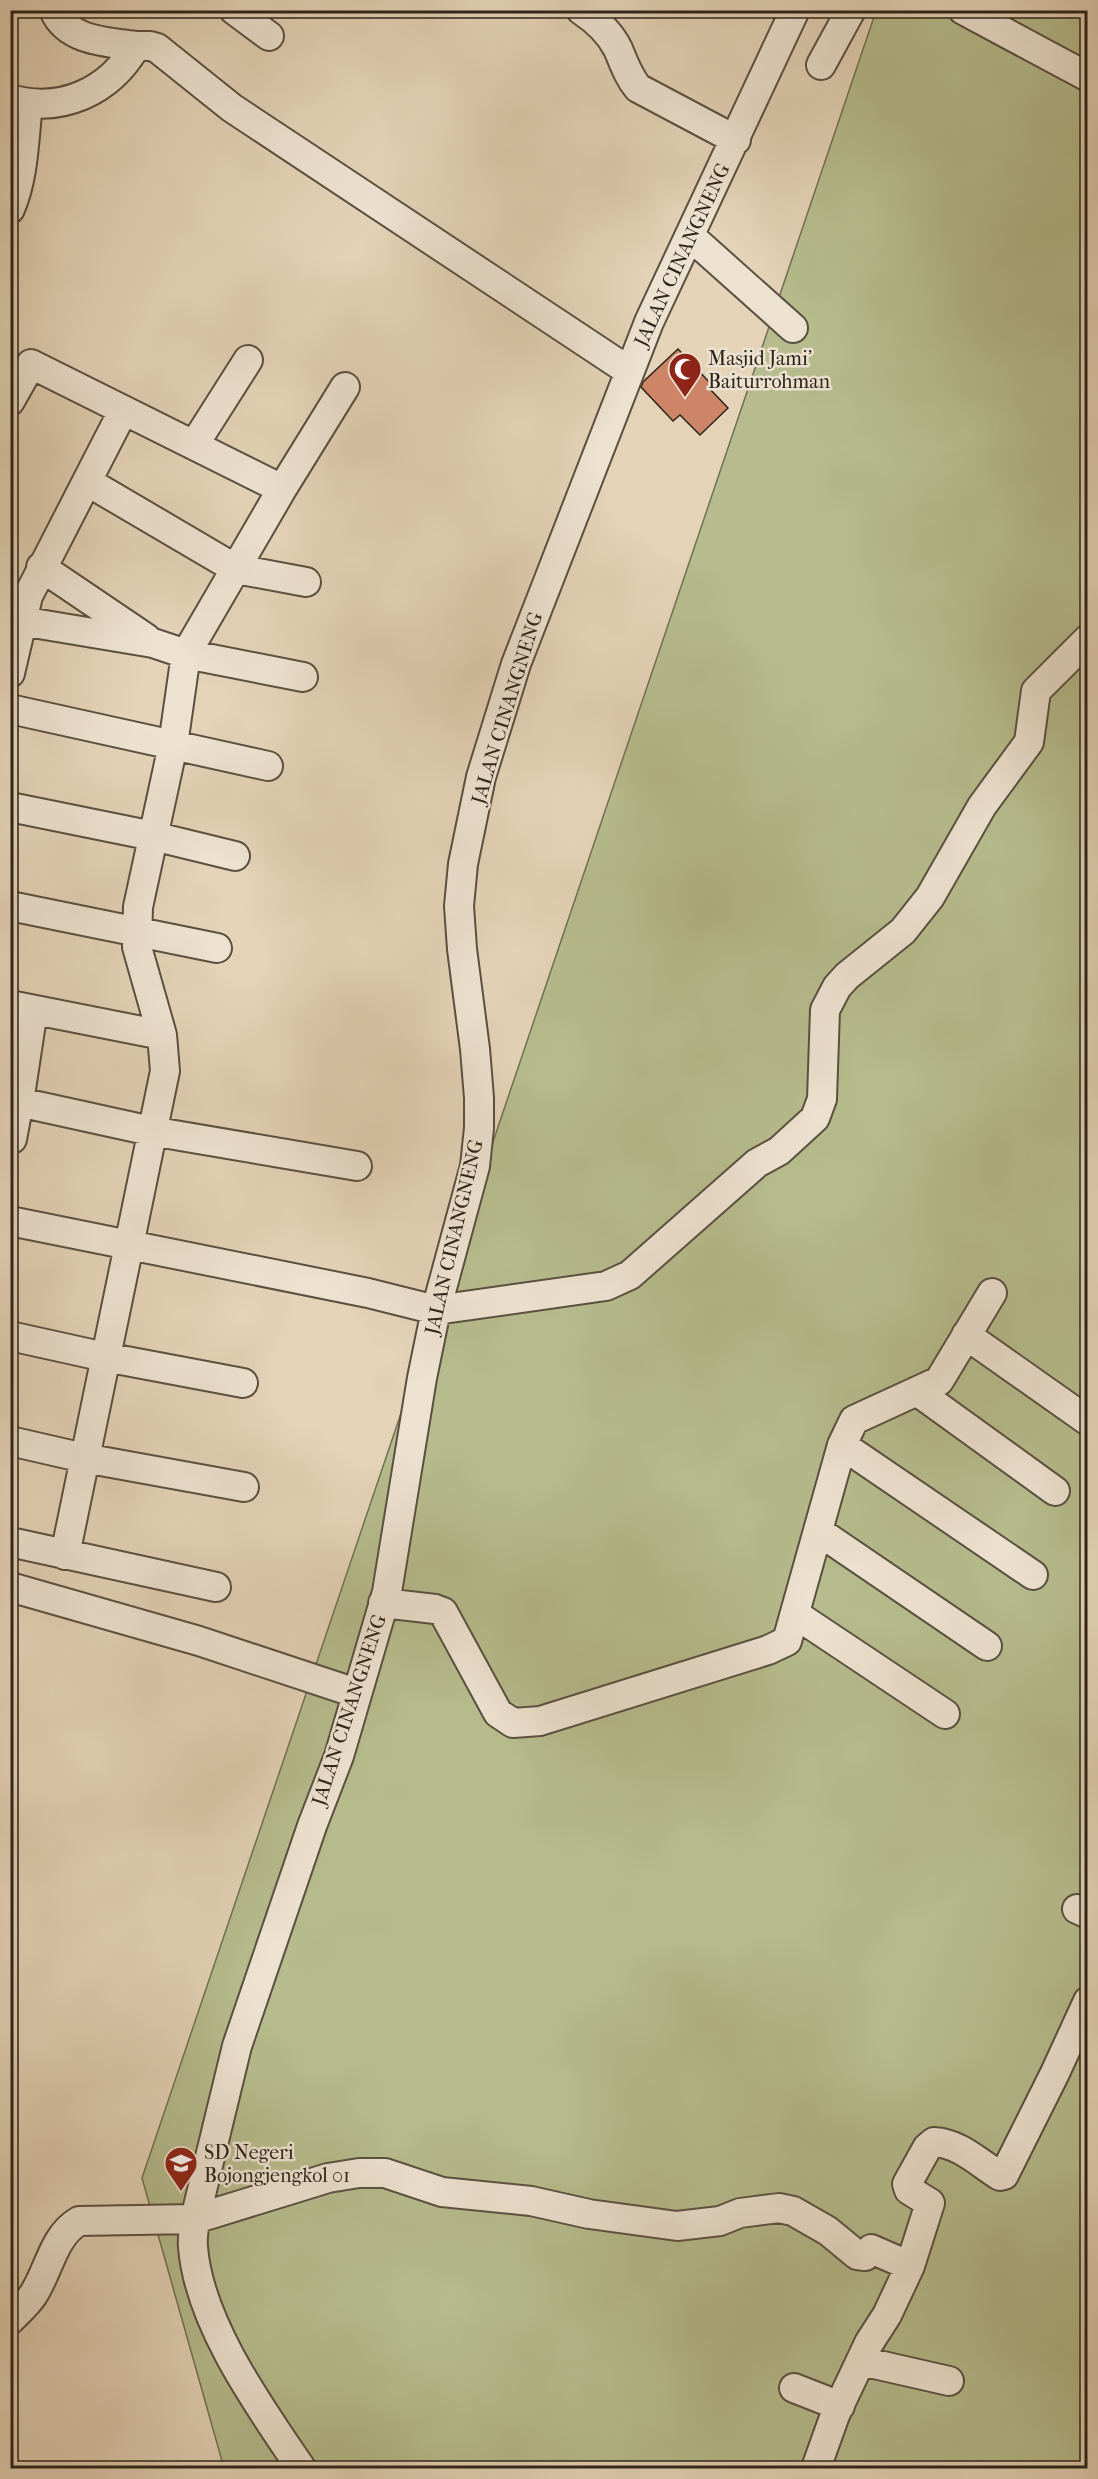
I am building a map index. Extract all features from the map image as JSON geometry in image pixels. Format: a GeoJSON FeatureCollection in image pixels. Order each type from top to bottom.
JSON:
{"type":"FeatureCollection","features":[{"type":"Feature","properties":{"kind":"street"},"geometry":{"type":"LineString","coordinates":[[54,10],[61,24],[69,31],[99,41],[157,48],[232,108],[629,371]]}},
{"type":"Feature","properties":{"kind":"street"},"geometry":{"type":"LineString","coordinates":[[234,10],[269,36]]}},
{"type":"Feature","properties":{"kind":"street"},"geometry":{"type":"LineString","coordinates":[[581,10],[603,27],[611,38],[629,76],[638,88],[736,140]]}},
{"type":"Feature","properties":{"kind":"street","name":"JALAN CINANGNENG"},"geometry":{"type":"LineString","coordinates":[[301,2469],[264,2414],[210,2316],[193,2246],[195,2219],[237,2046],[305,1846],[339,1756],[383,1603],[401,1511],[413,1425],[436,1310],[475,1166],[479,1128],[475,1049],[459,906],[463,864],[482,777],[516,664],[629,371],[795,10]]}},
{"type":"Feature","properties":{"kind":"street"},"geometry":{"type":"LineString","coordinates":[[820,65],[851,10]]}},
{"type":"Feature","properties":{"kind":"street"},"geometry":{"type":"LineString","coordinates":[[963,10],[1088,77]]}},
{"type":"Feature","properties":{"kind":"street"},"geometry":{"type":"LineString","coordinates":[[10,209],[15,197],[22,162],[19,101],[76,98],[100,87],[127,62],[136,46]]}},
{"type":"Feature","properties":{"kind":"street"},"geometry":{"type":"LineString","coordinates":[[690,236],[793,328]]}},
{"type":"Feature","properties":{"kind":"street"},"geometry":{"type":"LineString","coordinates":[[10,401],[21,358],[282,489]]}},
{"type":"Feature","properties":{"kind":"street"},"geometry":{"type":"LineString","coordinates":[[194,445],[248,360]]}},
{"type":"Feature","properties":{"kind":"street"},"geometry":{"type":"LineString","coordinates":[[65,1555],[127,1245],[165,1071],[162,1035],[137,947],[136,931],[138,907],[173,745],[186,654],[282,489],[345,387]]}},
{"type":"Feature","properties":{"kind":"street"},"geometry":{"type":"LineString","coordinates":[[10,673],[28,596],[123,411]]}},
{"type":"Feature","properties":{"kind":"street"},"geometry":{"type":"LineString","coordinates":[[88,482],[236,569],[306,582]]}},
{"type":"Feature","properties":{"kind":"street"},"geometry":{"type":"LineString","coordinates":[[41,567],[153,643]]}},
{"type":"Feature","properties":{"kind":"street"},"geometry":{"type":"LineString","coordinates":[[21,621],[153,643],[186,654],[303,677]]}},
{"type":"Feature","properties":{"kind":"street"},"geometry":{"type":"LineString","coordinates":[[10,1221],[368,1293],[436,1310],[588,1289],[619,1281],[630,1275],[757,1163],[779,1151],[815,1118],[822,1099],[825,1010],[837,987],[847,976],[903,931],[930,897],[982,806],[1029,742],[1036,691],[1082,654]]}},
{"type":"Feature","properties":{"kind":"street"},"geometry":{"type":"LineString","coordinates":[[10,709],[268,766]]}},
{"type":"Feature","properties":{"kind":"street"},"geometry":{"type":"LineString","coordinates":[[10,807],[153,836],[236,856]]}},
{"type":"Feature","properties":{"kind":"street"},"geometry":{"type":"LineString","coordinates":[[10,906],[217,948]]}},
{"type":"Feature","properties":{"kind":"street"},"geometry":{"type":"LineString","coordinates":[[12,1140],[19,1102],[22,1007],[162,1035]]}},
{"type":"Feature","properties":{"kind":"street"},"geometry":{"type":"LineString","coordinates":[[19,1102],[152,1131],[357,1166]]}},
{"type":"Feature","properties":{"kind":"street"},"geometry":{"type":"LineString","coordinates":[[383,1603],[443,1612],[498,1713],[513,1723],[540,1721],[768,1650],[787,1641],[842,1445],[854,1420],[939,1381],[992,1293]]}},
{"type":"Feature","properties":{"kind":"street"},"geometry":{"type":"LineString","coordinates":[[966,1335],[1088,1420]]}},
{"type":"Feature","properties":{"kind":"street"},"geometry":{"type":"LineString","coordinates":[[10,1336],[105,1357],[243,1383]]}},
{"type":"Feature","properties":{"kind":"street"},"geometry":{"type":"LineString","coordinates":[[918,1392],[1055,1491]]}},
{"type":"Feature","properties":{"kind":"street"},"geometry":{"type":"LineString","coordinates":[[10,1441],[84,1458],[244,1487]]}},
{"type":"Feature","properties":{"kind":"street"},"geometry":{"type":"LineString","coordinates":[[842,1445],[1033,1575]]}},
{"type":"Feature","properties":{"kind":"street"},"geometry":{"type":"LineString","coordinates":[[818,1531],[987,1646]]}},
{"type":"Feature","properties":{"kind":"street"},"geometry":{"type":"LineString","coordinates":[[10,1542],[216,1587]]}},
{"type":"Feature","properties":{"kind":"street"},"geometry":{"type":"LineString","coordinates":[[10,1587],[199,1641],[356,1693]]}},
{"type":"Feature","properties":{"kind":"street"},"geometry":{"type":"LineString","coordinates":[[795,1614],[945,1714]]}},
{"type":"Feature","properties":{"kind":"street"},"geometry":{"type":"LineString","coordinates":[[816,2469],[840,2406],[868,2343],[887,2315],[910,2266],[930,2203],[909,2190],[907,2184],[927,2148],[934,2142],[943,2142],[956,2147],[1000,2176],[1004,2175],[1088,2001]]}},
{"type":"Feature","properties":{"kind":"street"},"geometry":{"type":"LineString","coordinates":[[10,2320],[32,2296],[68,2227],[79,2221],[195,2219],[328,2178],[372,2173],[442,2192],[531,2201],[589,2214],[678,2226],[720,2221],[740,2213],[778,2208],[793,2211],[828,2231],[857,2255],[865,2256],[871,2248],[910,2266]]}},
{"type":"Feature","properties":{"kind":"street"},"geometry":{"type":"LineString","coordinates":[[861,2361],[949,2381]]}},
{"type":"Feature","properties":{"kind":"street"},"geometry":{"type":"LineString","coordinates":[[794,2388],[840,2406]]}},
{"type":"Feature","properties":{"kind":"green space"},"geometry":{"type":"Polygon","coordinates":[[[876,11],[1087,11],[1087,2468],[224,2468],[142,2178],[876,11]]]}},
{"type":"Feature","properties":{"kind":"building","name":"Masjid Jami' Baiturrohman"},"geometry":{"type":"Polygon","coordinates":[[[678,349],[712,385],[709,388],[728,408],[700,435],[680,415],[673,421],[641,387],[643,382],[678,349]]]}},
{"type":"Feature","properties":{"kind":"place","name":"Masjid Jami' Baiturrohman"},"geometry":{"type":"Point","coordinates":[685,398]}},
{"type":"Feature","properties":{"kind":"place","name":"SD Negeri Bojongjengkol 01"},"geometry":{"type":"Point","coordinates":[181,2192]}}]}
